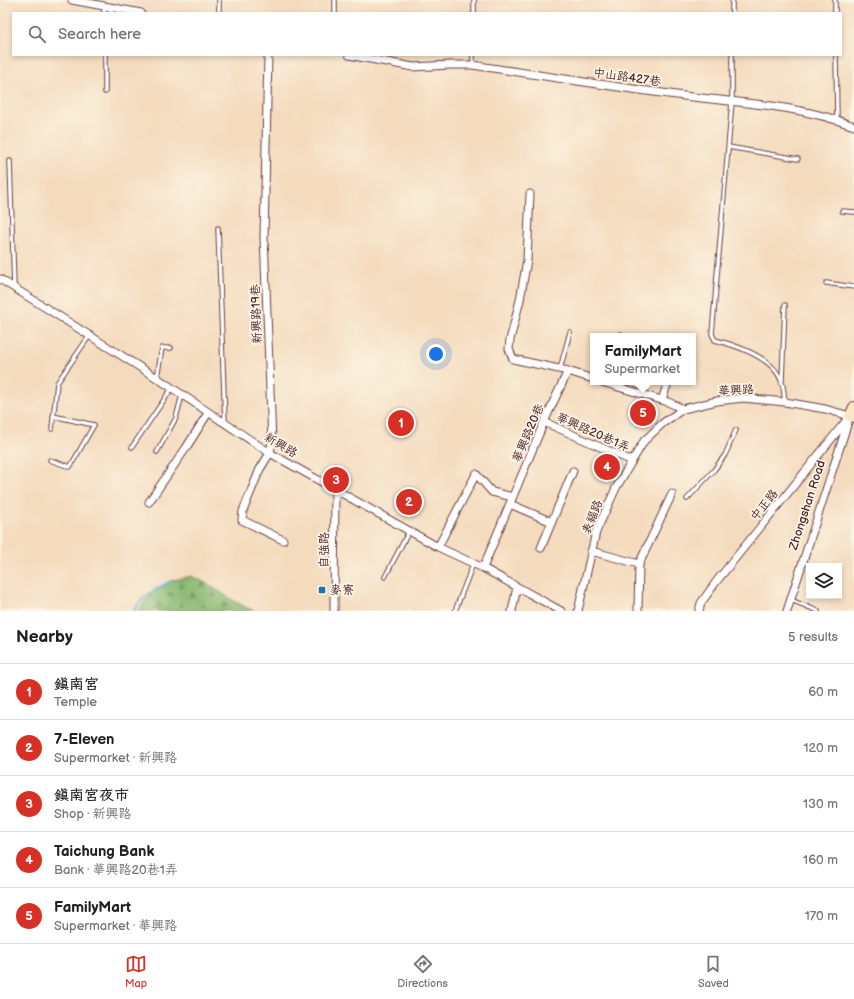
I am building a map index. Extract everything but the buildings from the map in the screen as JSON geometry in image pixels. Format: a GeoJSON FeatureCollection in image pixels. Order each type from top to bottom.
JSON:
{"type":"FeatureCollection","features":[{"type":"Feature","properties":{"kind":"street"},"geometry":{"type":"LineString","coordinates":[[72,0],[104,10],[129,12]]}},
{"type":"Feature","properties":{"kind":"street","name":"新興路19巷"},"geometry":{"type":"LineString","coordinates":[[268,56],[264,237],[272,441],[270,453],[260,470],[243,511],[242,520],[283,540]]}},
{"type":"Feature","properties":{"kind":"street","name":"中山路427巷"},"geometry":{"type":"LineString","coordinates":[[354,56],[413,67],[473,65],[634,89],[732,102],[784,107],[837,119],[854,126]]}},
{"type":"Feature","properties":{"kind":"street"},"geometry":{"type":"LineString","coordinates":[[530,194],[527,260],[509,349],[514,358],[590,378]]}},
{"type":"Feature","properties":{"kind":"street","name":"新興路"},"geometry":{"type":"LineString","coordinates":[[0,279],[157,378],[270,453],[438,546],[483,568],[561,611]]}},
{"type":"Feature","properties":{"kind":"street","name":"華興路20巷"},"geometry":{"type":"LineString","coordinates":[[483,568],[544,422],[568,371]]}},
{"type":"Feature","properties":{"kind":"street"},"geometry":{"type":"LineString","coordinates":[[613,385],[662,400],[683,409]]}},
{"type":"Feature","properties":{"kind":"street"},"geometry":{"type":"LineString","coordinates":[[662,400],[667,385]]}},
{"type":"Feature","properties":{"kind":"street","name":"華興路"},"geometry":{"type":"LineString","coordinates":[[683,409],[717,401],[743,398],[785,402],[853,414]]}},
{"type":"Feature","properties":{"kind":"street","name":"表福路"},"geometry":{"type":"LineString","coordinates":[[578,611],[596,532],[616,488],[644,441],[663,423],[683,409]]}},
{"type":"Feature","properties":{"kind":"street"},"geometry":{"type":"LineString","coordinates":[[149,502],[186,448],[208,412]]}},
{"type":"Feature","properties":{"kind":"street","name":"Zhongshan Road"},"geometry":{"type":"LineString","coordinates":[[787,611],[853,414]]}},
{"type":"Feature","properties":{"kind":"street","name":"中正路"},"geometry":{"type":"LineString","coordinates":[[699,611],[702,603],[716,582],[853,414]]}},
{"type":"Feature","properties":{"kind":"street","name":"華興路20巷1弄"},"geometry":{"type":"LineString","coordinates":[[544,422],[632,462]]}},
{"type":"Feature","properties":{"kind":"street"},"geometry":{"type":"LineString","coordinates":[[540,548],[573,471]]}},
{"type":"Feature","properties":{"kind":"street"},"geometry":{"type":"LineString","coordinates":[[438,546],[476,474],[492,492],[512,500],[552,522]]}},
{"type":"Feature","properties":{"kind":"street","name":"自強路"},"geometry":{"type":"LineString","coordinates":[[334,611],[335,489]]}},
{"type":"Feature","properties":{"kind":"street"},"geometry":{"type":"LineString","coordinates":[[638,611],[639,564],[672,494]]}},
{"type":"Feature","properties":{"kind":"street"},"geometry":{"type":"LineString","coordinates":[[591,551],[639,564]]}},
{"type":"Feature","properties":{"kind":"street"},"geometry":{"type":"LineString","coordinates":[[512,611],[517,587]]}},
{"type":"Feature","properties":{"kind":"lane"},"geometry":{"type":"LineString","coordinates":[[219,0],[219,12]]}},
{"type":"Feature","properties":{"kind":"lane"},"geometry":{"type":"LineString","coordinates":[[335,0],[335,12]]}},
{"type":"Feature","properties":{"kind":"lane"},"geometry":{"type":"LineString","coordinates":[[474,0],[474,12]]}},
{"type":"Feature","properties":{"kind":"lane"},"geometry":{"type":"LineString","coordinates":[[732,0],[732,12]]}},
{"type":"Feature","properties":{"kind":"lane"},"geometry":{"type":"LineString","coordinates":[[835,0],[835,12]]}},
{"type":"Feature","properties":{"kind":"lane"},"geometry":{"type":"LineString","coordinates":[[105,56],[105,92]]}},
{"type":"Feature","properties":{"kind":"lane"},"geometry":{"type":"LineString","coordinates":[[473,65],[474,56]]}},
{"type":"Feature","properties":{"kind":"lane"},"geometry":{"type":"LineString","coordinates":[[732,56],[732,102],[712,334],[715,340],[751,353],[765,360],[782,382]]}},
{"type":"Feature","properties":{"kind":"lane"},"geometry":{"type":"LineString","coordinates":[[836,56],[837,119]]}},
{"type":"Feature","properties":{"kind":"lane"},"geometry":{"type":"LineString","coordinates":[[728,147],[798,158]]}},
{"type":"Feature","properties":{"kind":"lane"},"geometry":{"type":"LineString","coordinates":[[10,161],[14,288]]}},
{"type":"Feature","properties":{"kind":"lane"},"geometry":{"type":"LineString","coordinates":[[842,210],[854,212]]}},
{"type":"Feature","properties":{"kind":"lane"},"geometry":{"type":"LineString","coordinates":[[218,228],[226,423]]}},
{"type":"Feature","properties":{"kind":"lane"},"geometry":{"type":"LineString","coordinates":[[826,283],[854,287]]}},
{"type":"Feature","properties":{"kind":"lane"},"geometry":{"type":"LineString","coordinates":[[785,305],[782,382],[785,402]]}},
{"type":"Feature","properties":{"kind":"lane"},"geometry":{"type":"LineString","coordinates":[[560,369],[570,332]]}},
{"type":"Feature","properties":{"kind":"lane"},"geometry":{"type":"LineString","coordinates":[[52,428],[57,383],[90,335]]}},
{"type":"Feature","properties":{"kind":"lane"},"geometry":{"type":"LineString","coordinates":[[157,378],[162,348],[172,348]]}},
{"type":"Feature","properties":{"kind":"lane"},"geometry":{"type":"LineString","coordinates":[[132,447],[172,388]]}},
{"type":"Feature","properties":{"kind":"lane"},"geometry":{"type":"LineString","coordinates":[[157,452],[176,418],[182,395]]}},
{"type":"Feature","properties":{"kind":"lane"},"geometry":{"type":"LineString","coordinates":[[50,460],[70,467],[94,425],[53,416]]}},
{"type":"Feature","properties":{"kind":"lane"},"geometry":{"type":"LineString","coordinates":[[687,499],[714,470],[725,455],[736,430]]}},
{"type":"Feature","properties":{"kind":"lane"},"geometry":{"type":"LineString","coordinates":[[385,577],[409,530]]}},
{"type":"Feature","properties":{"kind":"lane"},"geometry":{"type":"LineString","coordinates":[[456,611],[473,564]]}},
{"type":"Feature","properties":{"kind":"lane"},"geometry":{"type":"LineString","coordinates":[[790,600],[818,611]]}},
{"type":"Feature","properties":{"kind":"green space"},"geometry":{"type":"Polygon","coordinates":[[[191,576],[247,608],[255,611],[138,611],[152,593],[171,581],[191,576]]]}},
{"type":"Feature","properties":{"kind":"waterway"},"geometry":{"type":"LineString","coordinates":[[134,611],[145,597],[171,581]]}},
{"type":"Feature","properties":{"kind":"place","name":"FamilyMart"},"geometry":{"type":"Point","coordinates":[643,413]}},
{"type":"Feature","properties":{"kind":"place","name":"鎮南宮"},"geometry":{"type":"Point","coordinates":[401,423]}},
{"type":"Feature","properties":{"kind":"place","name":"Taichung Bank"},"geometry":{"type":"Point","coordinates":[607,467]}},
{"type":"Feature","properties":{"kind":"place","name":"鎮南宮夜市"},"geometry":{"type":"Point","coordinates":[336,480]}},
{"type":"Feature","properties":{"kind":"place","name":"7-Eleven"},"geometry":{"type":"Point","coordinates":[409,502]}},
{"type":"Feature","properties":{"kind":"place","name":"麥寮"},"geometry":{"type":"Point","coordinates":[322,590]}}]}
